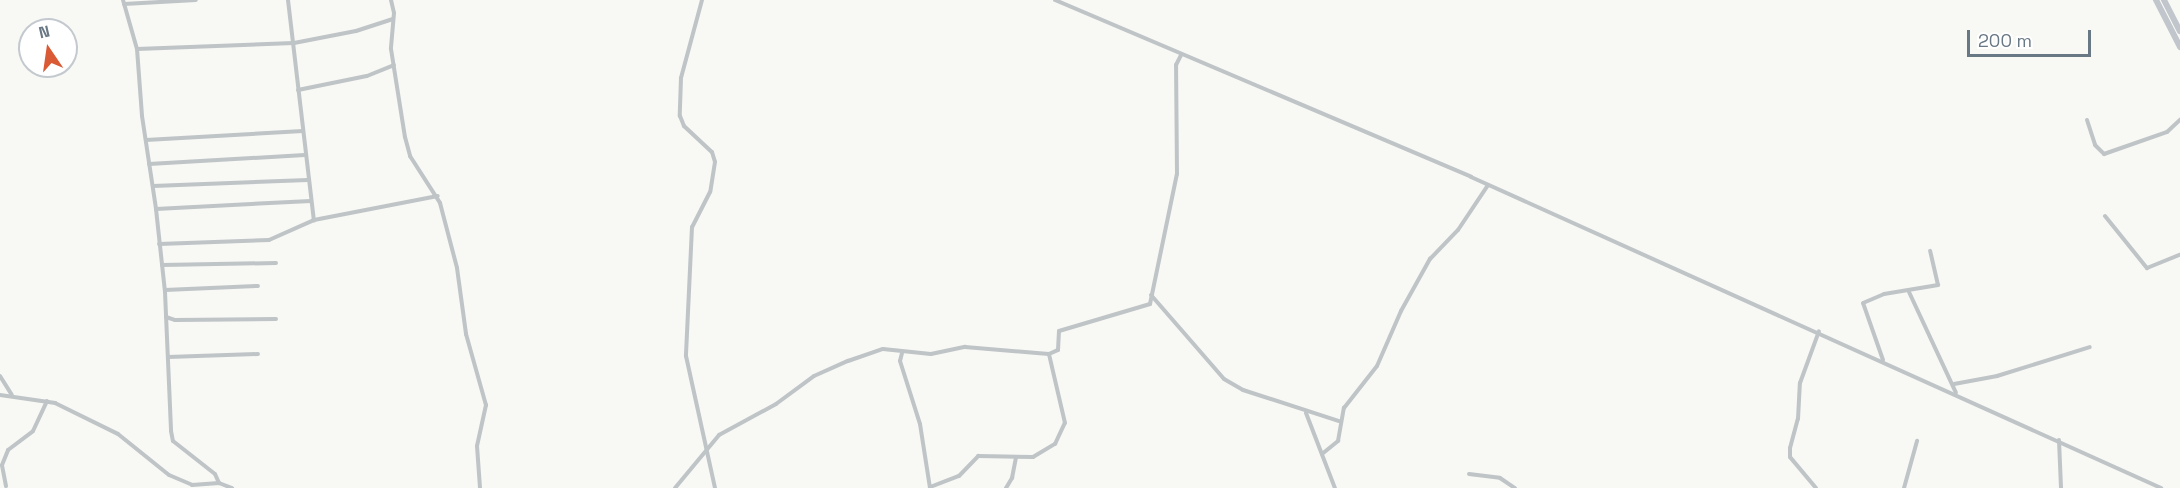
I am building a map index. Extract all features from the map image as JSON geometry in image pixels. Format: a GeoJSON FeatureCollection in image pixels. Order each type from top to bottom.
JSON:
{"type":"FeatureCollection","features":[{"type":"Feature","properties":{"kind":"highway"},"geometry":{"type":"LineString","coordinates":[[2156,0],[2180,46]]}},
{"type":"Feature","properties":{"kind":"highway"},"geometry":{"type":"LineString","coordinates":[[2164,0],[2180,32]]}},
{"type":"Feature","properties":{"kind":"street"},"geometry":{"type":"LineString","coordinates":[[196,0],[123,2],[137,49],[156,209],[165,290],[173,441],[215,474],[219,483]]}},
{"type":"Feature","properties":{"kind":"street"},"geometry":{"type":"LineString","coordinates":[[288,0],[314,220]]}},
{"type":"Feature","properties":{"kind":"street"},"geometry":{"type":"LineString","coordinates":[[391,0],[394,65],[409,153],[438,196],[453,248],[466,334],[486,405],[477,448],[480,488]]}},
{"type":"Feature","properties":{"kind":"street"},"geometry":{"type":"LineString","coordinates":[[702,0],[681,78],[680,116],[684,126],[712,152],[715,162],[710,192],[692,227],[686,321],[687,366],[706,447],[713,465],[715,488]]}},
{"type":"Feature","properties":{"kind":"street"},"geometry":{"type":"LineString","coordinates":[[1055,0],[1488,185],[1819,331],[2161,488]]}},
{"type":"Feature","properties":{"kind":"street"},"geometry":{"type":"LineString","coordinates":[[137,49],[294,43],[357,31],[392,19]]}},
{"type":"Feature","properties":{"kind":"street"},"geometry":{"type":"LineString","coordinates":[[675,488],[706,447],[819,373],[883,349],[902,353],[935,353],[965,347],[1049,354],[1058,350],[1059,332],[1149,304],[1177,174],[1176,65],[1181,55]]}},
{"type":"Feature","properties":{"kind":"street"},"geometry":{"type":"LineString","coordinates":[[297,90],[367,76],[394,65]]}},
{"type":"Feature","properties":{"kind":"street"},"geometry":{"type":"LineString","coordinates":[[2087,120],[2095,145],[2104,154],[2167,132],[2180,120]]}},
{"type":"Feature","properties":{"kind":"street"},"geometry":{"type":"LineString","coordinates":[[146,140],[303,131]]}},
{"type":"Feature","properties":{"kind":"street"},"geometry":{"type":"LineString","coordinates":[[149,164],[305,155]]}},
{"type":"Feature","properties":{"kind":"street"},"geometry":{"type":"LineString","coordinates":[[153,186],[308,180]]}},
{"type":"Feature","properties":{"kind":"street"},"geometry":{"type":"LineString","coordinates":[[1322,454],[1338,441],[1339,421],[1344,408],[1377,366],[1401,311],[1434,254],[1458,230],[1488,185]]}},
{"type":"Feature","properties":{"kind":"street"},"geometry":{"type":"LineString","coordinates":[[159,244],[269,240],[314,220],[438,196]]}},
{"type":"Feature","properties":{"kind":"street"},"geometry":{"type":"LineString","coordinates":[[156,209],[311,201]]}},
{"type":"Feature","properties":{"kind":"street"},"geometry":{"type":"LineString","coordinates":[[2105,216],[2147,268],[2180,255]]}},
{"type":"Feature","properties":{"kind":"street"},"geometry":{"type":"LineString","coordinates":[[1883,360],[1863,303],[1884,294],[1909,292],[1939,283],[1930,251]]}},
{"type":"Feature","properties":{"kind":"street"},"geometry":{"type":"LineString","coordinates":[[162,265],[276,263]]}},
{"type":"Feature","properties":{"kind":"street"},"geometry":{"type":"LineString","coordinates":[[165,290],[258,286]]}},
{"type":"Feature","properties":{"kind":"street"},"geometry":{"type":"LineString","coordinates":[[1909,292],[1954,384],[1956,393]]}},
{"type":"Feature","properties":{"kind":"street"},"geometry":{"type":"LineString","coordinates":[[1151,296],[1217,375],[1244,390],[1271,396],[1306,412],[1339,421]]}},
{"type":"Feature","properties":{"kind":"street"},"geometry":{"type":"LineString","coordinates":[[166,317],[175,320],[276,319]]}},
{"type":"Feature","properties":{"kind":"street"},"geometry":{"type":"LineString","coordinates":[[1816,488],[1790,456],[1790,448],[1798,419],[1800,383],[1819,331]]}},
{"type":"Feature","properties":{"kind":"street"},"geometry":{"type":"LineString","coordinates":[[1954,384],[1996,376],[2090,347]]}},
{"type":"Feature","properties":{"kind":"street"},"geometry":{"type":"LineString","coordinates":[[902,353],[900,361],[920,424],[930,488],[959,476],[978,456],[1016,457],[1043,453],[1064,431],[1049,354]]}},
{"type":"Feature","properties":{"kind":"street"},"geometry":{"type":"LineString","coordinates":[[168,357],[258,354]]}},
{"type":"Feature","properties":{"kind":"street"},"geometry":{"type":"LineString","coordinates":[[0,376],[13,395]]}},
{"type":"Feature","properties":{"kind":"street"},"geometry":{"type":"LineString","coordinates":[[0,395],[47,401],[92,418],[118,434],[169,475],[192,485],[219,483],[232,488]]}},
{"type":"Feature","properties":{"kind":"street"},"geometry":{"type":"LineString","coordinates":[[6,486],[2,465],[8,450],[33,431],[47,401]]}},
{"type":"Feature","properties":{"kind":"street"},"geometry":{"type":"LineString","coordinates":[[1306,412],[1335,488]]}},
{"type":"Feature","properties":{"kind":"street"},"geometry":{"type":"LineString","coordinates":[[2059,440],[2061,488]]}},
{"type":"Feature","properties":{"kind":"street"},"geometry":{"type":"LineString","coordinates":[[1904,488],[1917,441]]}},
{"type":"Feature","properties":{"kind":"street"},"geometry":{"type":"LineString","coordinates":[[1006,488],[1012,478],[1016,457]]}},
{"type":"Feature","properties":{"kind":"street"},"geometry":{"type":"LineString","coordinates":[[1469,474],[1500,478],[1515,488]]}}]}
